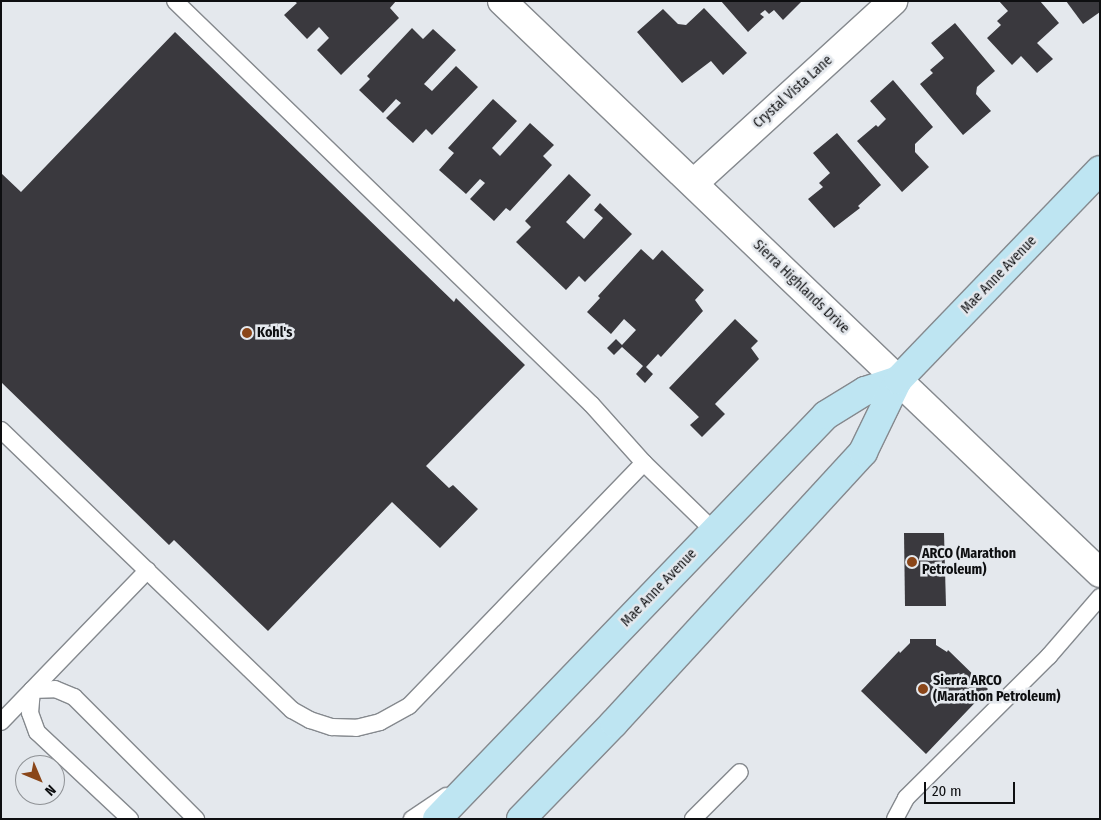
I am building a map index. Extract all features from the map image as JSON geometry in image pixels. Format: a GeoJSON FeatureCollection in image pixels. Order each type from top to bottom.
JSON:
{"type":"FeatureCollection","features":[{"type":"Feature","properties":{"kind":"main road","name":"Mae Anne Avenue"},"geometry":{"type":"LineString","coordinates":[[520,819],[614,723],[863,452],[898,380],[1100,170]]}},
{"type":"Feature","properties":{"kind":"main road","name":"Mae Anne Avenue"},"geometry":{"type":"LineString","coordinates":[[436,819],[826,415],[864,392],[898,380]]}},
{"type":"Feature","properties":{"kind":"street","name":"Sierra Highlands Drive"},"geometry":{"type":"LineString","coordinates":[[502,1],[1100,573]]}},
{"type":"Feature","properties":{"kind":"street","name":"Crystal Vista Lane"},"geometry":{"type":"LineString","coordinates":[[694,183],[893,1]]}},
{"type":"Feature","properties":{"kind":"lane"},"geometry":{"type":"LineString","coordinates":[[175,1],[591,404],[644,463],[714,531]]}},
{"type":"Feature","properties":{"kind":"lane"},"geometry":{"type":"LineString","coordinates":[[1,430],[292,710],[310,720],[332,727],[356,728],[380,722],[408,706],[644,463]]}},
{"type":"Feature","properties":{"kind":"lane"},"geometry":{"type":"LineString","coordinates":[[1,722],[148,570]]}},
{"type":"Feature","properties":{"kind":"lane"},"geometry":{"type":"LineString","coordinates":[[895,819],[906,798],[1049,656],[1100,597]]}},
{"type":"Feature","properties":{"kind":"lane"},"geometry":{"type":"LineString","coordinates":[[32,690],[54,689],[74,697],[196,819]]}},
{"type":"Feature","properties":{"kind":"lane"},"geometry":{"type":"LineString","coordinates":[[32,690],[30,713],[37,732],[130,819]]}},
{"type":"Feature","properties":{"kind":"lane"},"geometry":{"type":"LineString","coordinates":[[412,819],[488,766]]}},
{"type":"Feature","properties":{"kind":"lane"},"geometry":{"type":"LineString","coordinates":[[693,819],[740,772]]}},
{"type":"Feature","properties":{"kind":"building"},"geometry":{"type":"Polygon","coordinates":[[[294,1],[396,1],[390,8],[399,18],[341,75],[317,50],[329,38],[319,27],[307,39],[284,15],[297,3],[294,1]]]}},
{"type":"Feature","properties":{"kind":"building"},"geometry":{"type":"Polygon","coordinates":[[[721,1],[802,1],[783,20],[774,10],[769,14],[765,10],[760,14],[764,17],[748,32],[721,1]]]}},
{"type":"Feature","properties":{"kind":"building"},"geometry":{"type":"Polygon","coordinates":[[[999,1],[1040,1],[1059,23],[1037,43],[1053,59],[1037,73],[1021,56],[1012,65],[987,38],[1001,25],[997,21],[1008,11],[999,1]]]}},
{"type":"Feature","properties":{"kind":"building"},"geometry":{"type":"Polygon","coordinates":[[[1066,1],[1100,1],[1100,12],[1083,24],[1066,1]]]}},
{"type":"Feature","properties":{"kind":"building"},"geometry":{"type":"Polygon","coordinates":[[[704,8],[747,53],[723,75],[711,61],[682,83],[637,32],[663,9],[678,24],[686,25],[704,8]]]}},
{"type":"Feature","properties":{"kind":"building"},"geometry":{"type":"Polygon","coordinates":[[[955,23],[995,71],[977,87],[976,94],[991,111],[963,135],[920,84],[933,73],[930,70],[944,58],[931,43],[955,23]]]}},
{"type":"Feature","properties":{"kind":"building"},"geometry":{"type":"Polygon","coordinates":[[[412,28],[423,39],[433,29],[456,50],[424,84],[432,91],[456,66],[478,87],[432,135],[426,129],[413,143],[386,118],[401,103],[396,99],[383,113],[359,90],[370,79],[367,76],[412,28]]]}},
{"type":"Feature","properties":{"kind":"building","name":"Kohl's"},"geometry":{"type":"Polygon","coordinates":[[[175,32],[454,302],[456,298],[525,365],[426,466],[449,488],[453,485],[478,509],[440,548],[392,502],[268,631],[174,540],[169,545],[1,382],[1,173],[21,192],[175,32]]]}},
{"type":"Feature","properties":{"kind":"building"},"geometry":{"type":"Polygon","coordinates":[[[893,80],[933,127],[915,144],[915,152],[929,167],[902,192],[857,141],[876,125],[878,127],[886,119],[870,101],[893,80]]]}},
{"type":"Feature","properties":{"kind":"building"},"geometry":{"type":"Polygon","coordinates":[[[493,99],[517,121],[492,148],[500,156],[530,123],[554,145],[543,156],[552,165],[510,211],[506,208],[494,221],[470,199],[485,183],[480,179],[466,194],[439,170],[454,153],[448,148],[493,99]]]}},
{"type":"Feature","properties":{"kind":"building"},"geometry":{"type":"Polygon","coordinates":[[[837,133],[881,185],[858,206],[860,208],[834,228],[808,199],[823,187],[819,183],[830,173],[813,153],[837,133]]]}},
{"type":"Feature","properties":{"kind":"building"},"geometry":{"type":"Polygon","coordinates":[[[569,174],[591,195],[566,222],[584,239],[603,218],[594,210],[600,203],[632,234],[585,282],[579,276],[566,290],[516,242],[531,227],[525,221],[569,174]]]}},
{"type":"Feature","properties":{"kind":"building"},"geometry":{"type":"Polygon","coordinates":[[[641,249],[653,260],[662,250],[704,290],[695,300],[703,311],[661,357],[658,354],[646,367],[653,374],[645,383],[636,374],[643,366],[622,347],[614,355],[607,348],[616,339],[622,345],[636,330],[624,319],[611,334],[587,312],[600,298],[598,296],[641,249]]]}},
{"type":"Feature","properties":{"kind":"building"},"geometry":{"type":"Polygon","coordinates":[[[735,319],[758,341],[751,348],[759,359],[715,404],[725,414],[702,437],[690,425],[699,417],[669,388],[735,319]]]}},
{"type":"Feature","properties":{"kind":"building"},"geometry":{"type":"Polygon","coordinates":[[[904,533],[944,533],[946,606],[905,606],[904,533]]]}},
{"type":"Feature","properties":{"kind":"building"},"geometry":{"type":"Polygon","coordinates":[[[910,639],[936,639],[936,645],[947,652],[948,650],[988,689],[926,754],[861,691],[899,651],[900,653],[910,643],[910,639]]]}},
{"type":"Feature","properties":{"kind":"place","name":"Kohl's"},"geometry":{"type":"Point","coordinates":[247,333]}},
{"type":"Feature","properties":{"kind":"place","name":"ARCO (Marathon Petroleum)"},"geometry":{"type":"Point","coordinates":[912,562]}},
{"type":"Feature","properties":{"kind":"place","name":"Sierra ARCO (Marathon Petroleum)"},"geometry":{"type":"Point","coordinates":[923,689]}}]}
